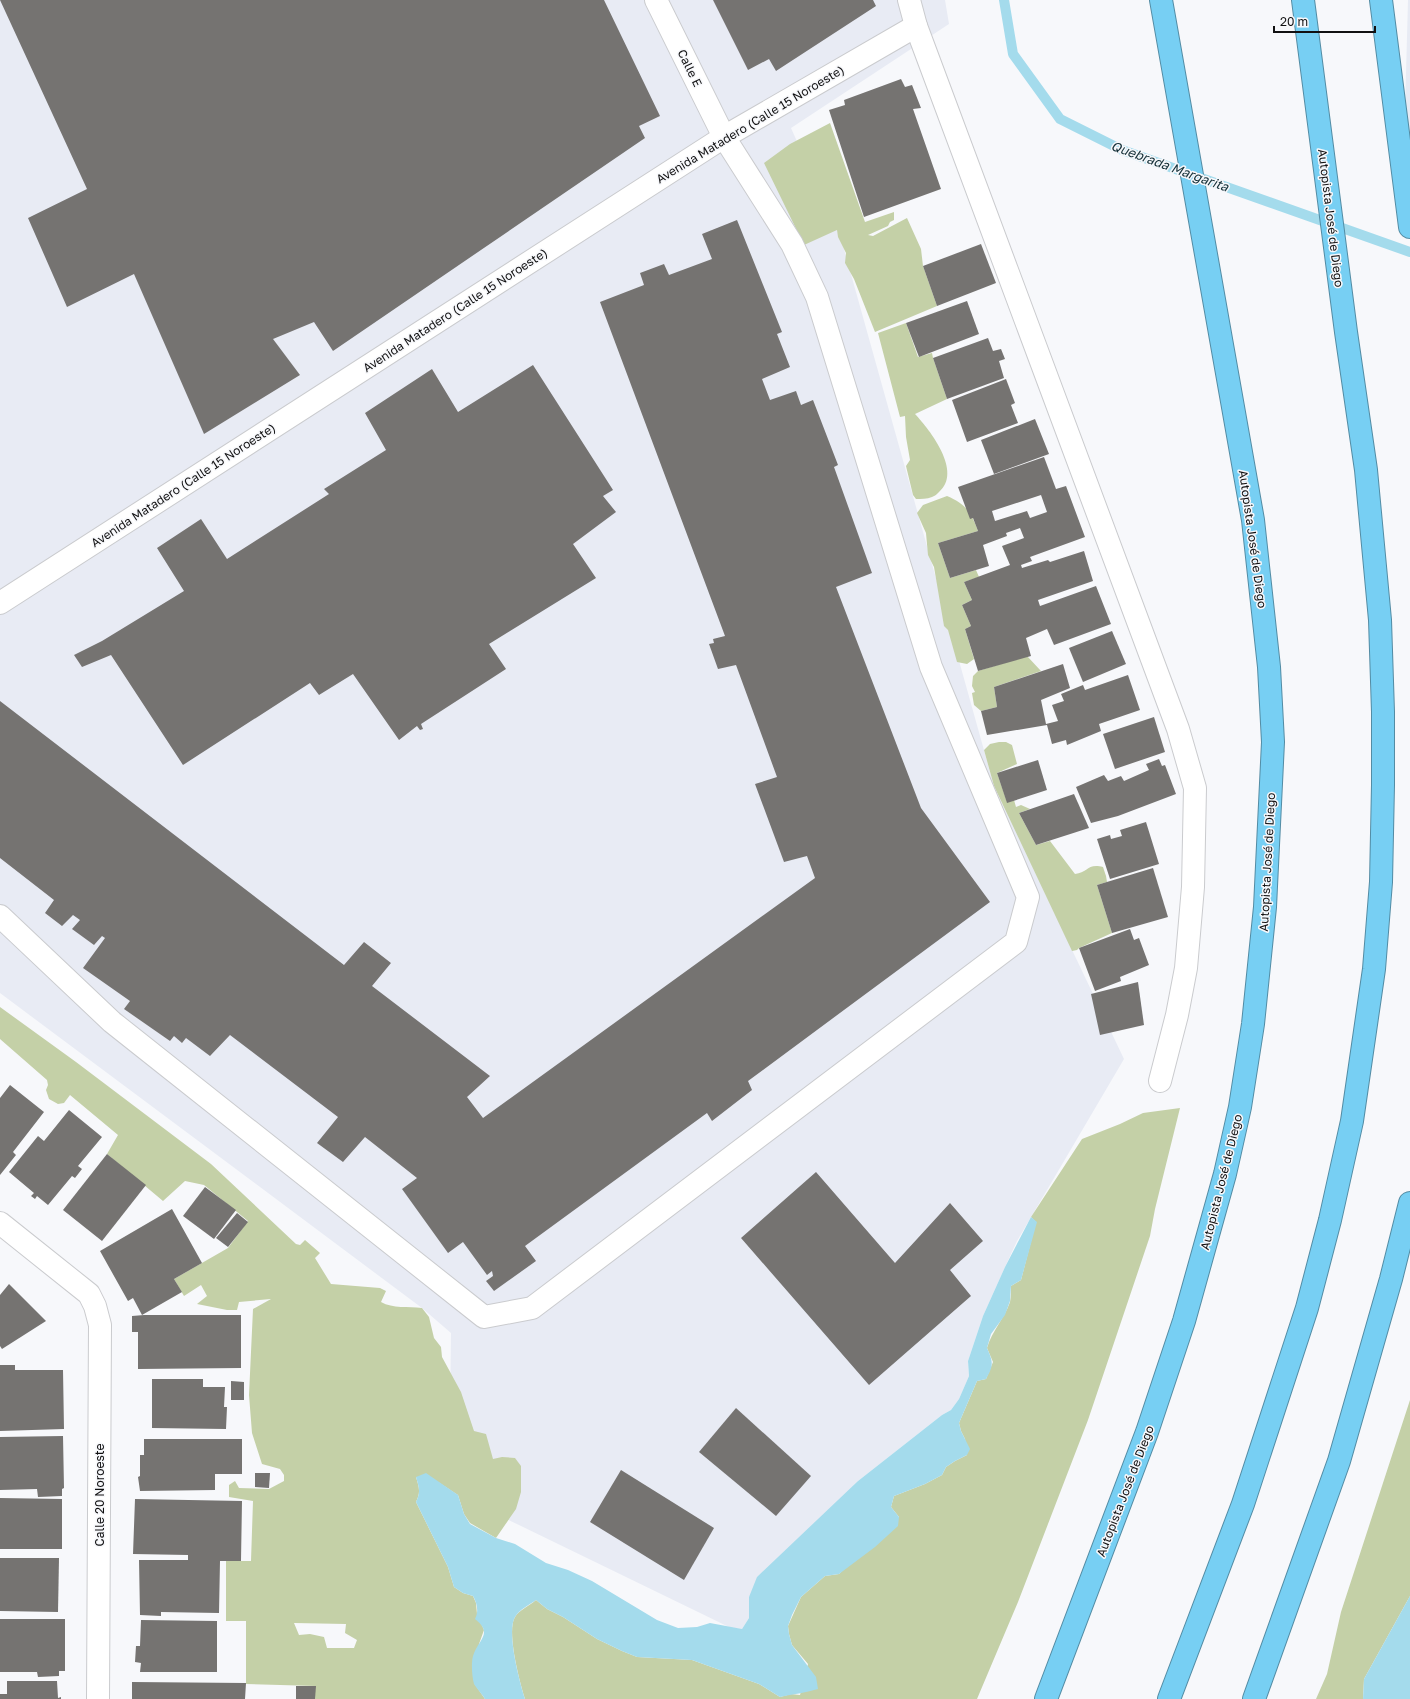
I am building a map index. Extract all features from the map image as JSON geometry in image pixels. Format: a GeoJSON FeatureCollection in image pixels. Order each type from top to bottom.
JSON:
{"type":"FeatureCollection","features":[{"type":"Feature","properties":{"kind":"highway","name":"Autopista José de Diego"},"geometry":{"type":"LineString","coordinates":[[1046,1699],[1147,1432],[1184,1321],[1225,1174],[1240,1107],[1253,1024],[1265,906],[1273,742],[1269,667],[1253,520],[1161,0]]}},
{"type":"Feature","properties":{"kind":"highway"},"geometry":{"type":"LineString","coordinates":[[1296,0],[1306,26]]}},
{"type":"Feature","properties":{"kind":"highway","name":"Autopista José de Diego"},"geometry":{"type":"LineString","coordinates":[[1169,1699],[1243,1504],[1307,1308],[1330,1220],[1352,1121],[1374,969],[1381,882],[1383,712],[1380,620],[1366,470],[1346,332],[1303,0]]}},
{"type":"Feature","properties":{"kind":"highway"},"geometry":{"type":"LineString","coordinates":[[1381,0],[1410,227]]}},
{"type":"Feature","properties":{"kind":"highway"},"geometry":{"type":"LineString","coordinates":[[1392,0],[1392,91]]}},
{"type":"Feature","properties":{"kind":"highway"},"geometry":{"type":"LineString","coordinates":[[1254,1699],[1339,1461],[1391,1279],[1410,1203]]}},
{"type":"Feature","properties":{"kind":"street","name":"Calle E"},"geometry":{"type":"LineString","coordinates":[[0,916],[112,1022],[484,1317],[532,1308],[1016,942],[1028,897],[931,667],[817,297],[792,244],[724,137],[656,0]]}},
{"type":"Feature","properties":{"kind":"street"},"geometry":{"type":"LineString","coordinates":[[909,0],[916,26],[1178,729],[1195,788],[1192,887],[1186,968],[1177,1015],[1160,1081]]}},
{"type":"Feature","properties":{"kind":"street","name":"Avenida Matadero (Calle 15 Noroeste)"},"geometry":{"type":"LineString","coordinates":[[0,603],[724,137],[916,26]]}},
{"type":"Feature","properties":{"kind":"street","name":"Calle 20 Noroeste"},"geometry":{"type":"LineString","coordinates":[[0,1223],[88,1294],[95,1306],[100,1325],[98,1699]]}},
{"type":"Feature","properties":{"kind":"shaded area"},"geometry":{"type":"Polygon","coordinates":[[[0,0],[945,0],[949,24],[791,128],[842,242],[994,786],[1124,1059],[1017,1241],[983,1316],[968,1361],[969,1376],[959,1399],[951,1410],[942,1415],[858,1481],[749,1597],[749,1618],[742,1629],[731,1628],[449,1491],[451,1333],[422,1308],[0,993],[0,0]]]}},
{"type":"Feature","properties":{"kind":"shaded area"},"geometry":{"type":"Polygon","coordinates":[[[1408,0],[1410,0],[1410,185],[1403,183],[1408,0]]]}},
{"type":"Feature","properties":{"kind":"green space"},"geometry":{"type":"Polygon","coordinates":[[[830,123],[865,222],[894,212],[894,220],[890,222],[888,226],[868,235],[873,236],[907,218],[921,249],[923,266],[937,306],[875,332],[854,279],[845,263],[846,253],[838,237],[837,230],[804,245],[764,163],[790,144],[830,123]]]}},
{"type":"Feature","properties":{"kind":"green space"},"geometry":{"type":"Polygon","coordinates":[[[906,323],[918,357],[932,353],[947,399],[915,414],[936,440],[946,463],[947,474],[945,484],[936,495],[924,499],[916,499],[913,495],[906,466],[910,460],[906,437],[905,416],[900,417],[878,333],[906,323]]]}},
{"type":"Feature","properties":{"kind":"green space"},"geometry":{"type":"Polygon","coordinates":[[[947,496],[959,502],[967,509],[978,531],[938,543],[950,578],[976,570],[979,577],[964,582],[972,600],[962,605],[971,626],[965,629],[974,659],[967,664],[957,662],[948,630],[944,626],[934,567],[928,555],[926,533],[917,513],[923,505],[947,496]]]}},
{"type":"Feature","properties":{"kind":"green space"},"geometry":{"type":"Polygon","coordinates":[[[1027,656],[1041,671],[994,687],[997,707],[981,711],[974,705],[972,693],[975,692],[972,686],[973,676],[978,671],[1027,656]]]}},
{"type":"Feature","properties":{"kind":"green space"},"geometry":{"type":"Polygon","coordinates":[[[1006,742],[1012,745],[1017,764],[997,773],[1007,802],[1014,800],[1016,807],[1021,805],[1030,809],[1019,813],[1036,845],[1050,841],[1075,874],[1083,872],[1094,866],[1103,867],[1107,882],[1097,885],[1112,933],[1077,950],[1072,951],[994,786],[984,750],[990,744],[1006,742]]]}},
{"type":"Feature","properties":{"kind":"green space"},"geometry":{"type":"Polygon","coordinates":[[[0,1007],[76,1062],[211,1164],[296,1244],[300,1245],[305,1240],[320,1253],[315,1258],[331,1284],[380,1288],[386,1291],[381,1302],[390,1306],[422,1308],[429,1317],[434,1338],[441,1347],[442,1357],[461,1392],[474,1431],[486,1434],[493,1459],[502,1457],[515,1458],[521,1466],[521,1492],[516,1509],[496,1538],[470,1523],[464,1514],[458,1495],[438,1482],[416,1477],[419,1495],[416,1502],[448,1567],[454,1587],[463,1593],[473,1596],[476,1603],[477,1614],[484,1630],[479,1644],[474,1683],[485,1699],[315,1699],[315,1686],[246,1684],[246,1621],[226,1621],[226,1561],[251,1561],[253,1501],[229,1497],[229,1485],[235,1481],[239,1488],[269,1489],[284,1481],[284,1475],[280,1469],[262,1464],[252,1433],[249,1395],[253,1309],[271,1299],[239,1302],[237,1310],[227,1310],[197,1304],[207,1296],[201,1285],[184,1296],[174,1279],[228,1248],[248,1221],[204,1185],[185,1181],[163,1201],[107,1154],[118,1135],[70,1095],[64,1103],[58,1104],[49,1099],[46,1090],[48,1085],[47,1080],[0,1039],[0,1007]],[[294,1623],[299,1635],[310,1634],[324,1637],[327,1648],[354,1648],[357,1640],[345,1633],[346,1624],[294,1623]]]}},
{"type":"Feature","properties":{"kind":"green space"},"geometry":{"type":"Polygon","coordinates":[[[1180,1108],[1155,1209],[1150,1236],[1088,1420],[1018,1602],[977,1699],[525,1699],[513,1645],[513,1624],[515,1617],[519,1612],[536,1600],[547,1609],[563,1617],[597,1639],[637,1657],[692,1660],[759,1684],[780,1697],[791,1694],[800,1695],[808,1664],[792,1645],[788,1626],[801,1597],[825,1576],[839,1574],[899,1517],[891,1507],[894,1496],[925,1484],[942,1475],[946,1467],[967,1455],[965,1439],[959,1423],[977,1381],[986,1379],[993,1362],[987,1348],[1010,1302],[1011,1286],[1021,1280],[1036,1222],[1031,1217],[1082,1139],[1143,1113],[1180,1108]]]}},
{"type":"Feature","properties":{"kind":"green space"},"geometry":{"type":"Polygon","coordinates":[[[1410,1400],[1410,1596],[1364,1679],[1363,1699],[1316,1699],[1327,1674],[1341,1612],[1410,1400]]]}},
{"type":"Feature","properties":{"kind":"water"},"geometry":{"type":"Polygon","coordinates":[[[1031,1217],[1037,1222],[1021,1280],[1011,1286],[1010,1301],[1005,1315],[991,1334],[987,1348],[992,1364],[990,1370],[986,1379],[977,1381],[959,1423],[961,1431],[970,1449],[967,1455],[946,1467],[942,1475],[925,1484],[894,1496],[891,1507],[899,1517],[898,1526],[875,1547],[839,1574],[825,1576],[801,1597],[792,1615],[788,1626],[792,1645],[816,1677],[818,1689],[780,1697],[759,1684],[692,1660],[637,1657],[597,1639],[563,1617],[547,1609],[536,1600],[519,1612],[515,1617],[513,1624],[512,1634],[515,1658],[525,1699],[485,1699],[474,1684],[472,1674],[473,1656],[484,1633],[481,1624],[475,1619],[477,1613],[476,1604],[473,1596],[463,1593],[454,1587],[448,1567],[416,1502],[419,1495],[419,1490],[416,1477],[426,1473],[458,1495],[464,1514],[470,1524],[496,1538],[515,1544],[546,1563],[568,1570],[592,1581],[657,1620],[678,1628],[697,1627],[710,1623],[742,1629],[749,1618],[749,1597],[757,1577],[858,1481],[942,1415],[951,1410],[959,1399],[969,1376],[968,1361],[983,1316],[1005,1267],[1031,1217]]]}},
{"type":"Feature","properties":{"kind":"water"},"geometry":{"type":"Polygon","coordinates":[[[1410,1596],[1410,1699],[1363,1699],[1364,1679],[1410,1596]]]}},
{"type":"Feature","properties":{"kind":"building"},"geometry":{"type":"Polygon","coordinates":[[[0,0],[604,0],[660,116],[639,126],[645,138],[333,351],[314,322],[273,339],[300,375],[204,434],[134,274],[67,307],[28,218],[87,189],[0,0]]]}},
{"type":"Feature","properties":{"kind":"building"},"geometry":{"type":"Polygon","coordinates":[[[713,0],[873,0],[876,6],[776,71],[769,59],[748,70],[713,0]]]}},
{"type":"Feature","properties":{"kind":"building"},"geometry":{"type":"Polygon","coordinates":[[[901,79],[905,87],[912,85],[921,108],[913,109],[941,189],[864,217],[829,110],[845,105],[844,100],[901,79]]]}},
{"type":"Feature","properties":{"kind":"building"},"geometry":{"type":"Polygon","coordinates":[[[737,220],[782,332],[777,334],[790,367],[762,379],[770,400],[796,391],[801,405],[813,400],[838,465],[834,467],[872,573],[836,587],[921,808],[990,902],[748,1081],[752,1090],[712,1121],[707,1113],[525,1246],[536,1261],[494,1291],[486,1281],[493,1276],[492,1271],[487,1275],[463,1242],[448,1253],[402,1189],[417,1178],[365,1137],[343,1162],[317,1143],[338,1117],[230,1035],[210,1056],[186,1038],[182,1043],[174,1036],[170,1041],[124,1009],[130,1001],[83,968],[105,938],[102,936],[94,945],[72,929],[80,920],[73,915],[62,926],[45,913],[54,900],[0,858],[0,701],[344,965],[364,942],[391,963],[372,986],[490,1076],[467,1097],[483,1118],[815,878],[807,856],[784,862],[755,784],[777,777],[736,665],[718,669],[709,644],[714,643],[713,639],[725,636],[600,302],[644,285],[640,273],[664,264],[669,275],[712,259],[702,234],[737,220]]]}},
{"type":"Feature","properties":{"kind":"building"},"geometry":{"type":"Polygon","coordinates":[[[981,244],[996,283],[937,306],[923,266],[981,244]]]}},
{"type":"Feature","properties":{"kind":"building"},"geometry":{"type":"Polygon","coordinates":[[[967,301],[979,334],[919,357],[906,323],[967,301]]]}},
{"type":"Feature","properties":{"kind":"building"},"geometry":{"type":"Polygon","coordinates":[[[988,338],[993,351],[1001,349],[1005,359],[999,361],[1004,378],[947,399],[933,358],[988,338]]]}},
{"type":"Feature","properties":{"kind":"building"},"geometry":{"type":"Polygon","coordinates":[[[533,365],[613,490],[603,496],[616,512],[573,544],[596,578],[489,644],[506,669],[421,724],[423,729],[420,730],[417,726],[399,740],[353,674],[319,695],[310,683],[183,765],[111,655],[82,667],[74,655],[102,641],[184,591],[157,548],[201,519],[227,559],[329,494],[324,489],[386,450],[365,413],[432,369],[458,412],[533,365]]]}},
{"type":"Feature","properties":{"kind":"building"},"geometry":{"type":"Polygon","coordinates":[[[1006,379],[1015,403],[1011,405],[1018,423],[967,442],[952,400],[1006,379]]]}},
{"type":"Feature","properties":{"kind":"building"},"geometry":{"type":"Polygon","coordinates":[[[1035,419],[1049,454],[994,474],[981,440],[1035,419]]]}},
{"type":"Feature","properties":{"kind":"building"},"geometry":{"type":"Polygon","coordinates":[[[1044,457],[1056,489],[1066,486],[1085,537],[1030,557],[1032,561],[1021,565],[1022,568],[1048,560],[1050,562],[1084,551],[1093,581],[1038,600],[1040,606],[1096,586],[1111,624],[1054,645],[1047,629],[1026,638],[1031,656],[978,671],[965,629],[971,626],[962,605],[972,600],[964,582],[1010,565],[1002,546],[1024,538],[1020,528],[1006,533],[1007,536],[983,545],[989,566],[950,578],[938,543],[978,531],[973,518],[970,519],[958,487],[1044,457]],[[1041,495],[992,511],[995,521],[1027,511],[1030,518],[1047,512],[1041,495]]]}},
{"type":"Feature","properties":{"kind":"building"},"geometry":{"type":"Polygon","coordinates":[[[1112,631],[1126,664],[1083,682],[1069,648],[1112,631]]]}},
{"type":"Feature","properties":{"kind":"building"},"geometry":{"type":"Polygon","coordinates":[[[1063,664],[1070,688],[1041,700],[1046,724],[1058,721],[1052,705],[1064,701],[1061,694],[1083,685],[1085,690],[1128,675],[1140,710],[1099,724],[1101,731],[1067,745],[1066,740],[1052,744],[1047,725],[987,735],[981,711],[997,707],[994,687],[1063,664]]]}},
{"type":"Feature","properties":{"kind":"building"},"geometry":{"type":"Polygon","coordinates":[[[1154,717],[1165,752],[1115,769],[1103,734],[1154,717]]]}},
{"type":"Feature","properties":{"kind":"building"},"geometry":{"type":"Polygon","coordinates":[[[1159,759],[1162,766],[1165,765],[1176,794],[1118,816],[1091,823],[1076,787],[1104,775],[1108,781],[1121,776],[1124,781],[1149,770],[1146,764],[1159,759]]]}},
{"type":"Feature","properties":{"kind":"building"},"geometry":{"type":"Polygon","coordinates":[[[1038,760],[1047,790],[1007,803],[997,773],[1038,760]]]}},
{"type":"Feature","properties":{"kind":"building"},"geometry":{"type":"Polygon","coordinates":[[[1074,794],[1089,828],[1036,845],[1019,813],[1074,794]]]}},
{"type":"Feature","properties":{"kind":"building"},"geometry":{"type":"Polygon","coordinates":[[[1146,822],[1159,864],[1110,879],[1097,839],[1110,835],[1111,839],[1122,836],[1120,830],[1146,822]]]}},
{"type":"Feature","properties":{"kind":"building"},"geometry":{"type":"Polygon","coordinates":[[[1153,868],[1168,917],[1112,933],[1097,885],[1153,868]]]}},
{"type":"Feature","properties":{"kind":"building"},"geometry":{"type":"Polygon","coordinates":[[[1130,929],[1134,940],[1139,938],[1149,965],[1120,977],[1121,981],[1095,991],[1079,948],[1130,929]]]}},
{"type":"Feature","properties":{"kind":"building"},"geometry":{"type":"Polygon","coordinates":[[[1138,982],[1144,1025],[1100,1035],[1091,994],[1138,982]]]}},
{"type":"Feature","properties":{"kind":"building"},"geometry":{"type":"Polygon","coordinates":[[[10,1085],[44,1112],[13,1152],[16,1155],[0,1175],[0,1098],[10,1085]]]}},
{"type":"Feature","properties":{"kind":"building"},"geometry":{"type":"Polygon","coordinates":[[[69,1110],[102,1137],[78,1166],[82,1169],[75,1178],[72,1176],[48,1205],[37,1196],[35,1199],[31,1196],[34,1193],[9,1172],[38,1136],[44,1141],[69,1110]]]}},
{"type":"Feature","properties":{"kind":"building"},"geometry":{"type":"Polygon","coordinates":[[[107,1154],[146,1185],[102,1241],[63,1210],[107,1154]]]}},
{"type":"Feature","properties":{"kind":"building"},"geometry":{"type":"Polygon","coordinates":[[[816,1172],[895,1263],[950,1203],[983,1241],[950,1270],[971,1296],[869,1385],[741,1238],[816,1172]]]}},
{"type":"Feature","properties":{"kind":"building"},"geometry":{"type":"Polygon","coordinates":[[[205,1187],[236,1210],[214,1239],[183,1216],[205,1187]]]}},
{"type":"Feature","properties":{"kind":"building"},"geometry":{"type":"Polygon","coordinates":[[[172,1209],[202,1263],[174,1279],[182,1292],[142,1315],[133,1298],[128,1301],[100,1251],[172,1209]]]}},
{"type":"Feature","properties":{"kind":"building"},"geometry":{"type":"Polygon","coordinates":[[[237,1213],[248,1222],[228,1247],[216,1238],[237,1213]]]}},
{"type":"Feature","properties":{"kind":"building"},"geometry":{"type":"Polygon","coordinates":[[[9,1284],[46,1321],[2,1349],[0,1346],[0,1295],[9,1284]]]}},
{"type":"Feature","properties":{"kind":"building"},"geometry":{"type":"Polygon","coordinates":[[[241,1315],[241,1368],[138,1369],[138,1332],[132,1332],[132,1316],[241,1315]]]}},
{"type":"Feature","properties":{"kind":"building"},"geometry":{"type":"Polygon","coordinates":[[[0,1365],[15,1365],[15,1370],[63,1370],[64,1429],[0,1431],[0,1365]]]}},
{"type":"Feature","properties":{"kind":"building"},"geometry":{"type":"Polygon","coordinates":[[[152,1379],[203,1379],[203,1387],[225,1387],[224,1407],[227,1407],[226,1429],[152,1428],[152,1379]]]}},
{"type":"Feature","properties":{"kind":"building"},"geometry":{"type":"Polygon","coordinates":[[[231,1381],[244,1382],[244,1400],[231,1400],[231,1381]]]}},
{"type":"Feature","properties":{"kind":"building"},"geometry":{"type":"Polygon","coordinates":[[[736,1408],[811,1476],[776,1516],[699,1452],[736,1408]]]}},
{"type":"Feature","properties":{"kind":"building"},"geometry":{"type":"Polygon","coordinates":[[[63,1436],[64,1488],[62,1489],[62,1496],[38,1497],[37,1489],[0,1490],[0,1437],[63,1436]]]}},
{"type":"Feature","properties":{"kind":"building"},"geometry":{"type":"Polygon","coordinates":[[[144,1439],[242,1439],[242,1474],[215,1474],[215,1490],[140,1491],[138,1477],[140,1476],[140,1455],[144,1455],[144,1439]]]}},
{"type":"Feature","properties":{"kind":"building"},"geometry":{"type":"Polygon","coordinates":[[[621,1470],[714,1528],[684,1580],[590,1522],[621,1470]]]}},
{"type":"Feature","properties":{"kind":"building"},"geometry":{"type":"Polygon","coordinates":[[[255,1473],[270,1473],[269,1488],[255,1487],[255,1473]]]}},
{"type":"Feature","properties":{"kind":"building"},"geometry":{"type":"Polygon","coordinates":[[[0,1498],[62,1499],[62,1549],[0,1549],[0,1498]]]}},
{"type":"Feature","properties":{"kind":"building"},"geometry":{"type":"Polygon","coordinates":[[[135,1499],[242,1501],[241,1561],[220,1561],[219,1613],[161,1612],[161,1616],[140,1615],[139,1560],[188,1560],[188,1555],[133,1554],[135,1499]]]}},
{"type":"Feature","properties":{"kind":"building"},"geometry":{"type":"Polygon","coordinates":[[[0,1558],[59,1558],[58,1612],[0,1611],[0,1558]]]}},
{"type":"Feature","properties":{"kind":"building"},"geometry":{"type":"Polygon","coordinates":[[[0,1619],[65,1619],[65,1671],[59,1671],[59,1676],[38,1677],[37,1672],[0,1672],[0,1619]]]}},
{"type":"Feature","properties":{"kind":"building"},"geometry":{"type":"Polygon","coordinates":[[[141,1620],[217,1621],[217,1672],[140,1672],[141,1663],[135,1662],[136,1646],[140,1646],[141,1620]]]}},
{"type":"Feature","properties":{"kind":"building"},"geometry":{"type":"Polygon","coordinates":[[[7,1681],[57,1681],[58,1698],[61,1697],[61,1699],[0,1699],[0,1694],[7,1694],[7,1681]]]}},
{"type":"Feature","properties":{"kind":"building"},"geometry":{"type":"Polygon","coordinates":[[[132,1682],[246,1683],[245,1699],[132,1699],[132,1682]]]}},
{"type":"Feature","properties":{"kind":"building"},"geometry":{"type":"Polygon","coordinates":[[[296,1686],[316,1686],[315,1699],[296,1699],[296,1686]]]}},
{"type":"Feature","properties":{"kind":"waterway","name":"Quebrada Margarita"},"geometry":{"type":"LineString","coordinates":[[1004,0],[1013,54],[1060,119],[1122,150],[1410,252]]}}]}
